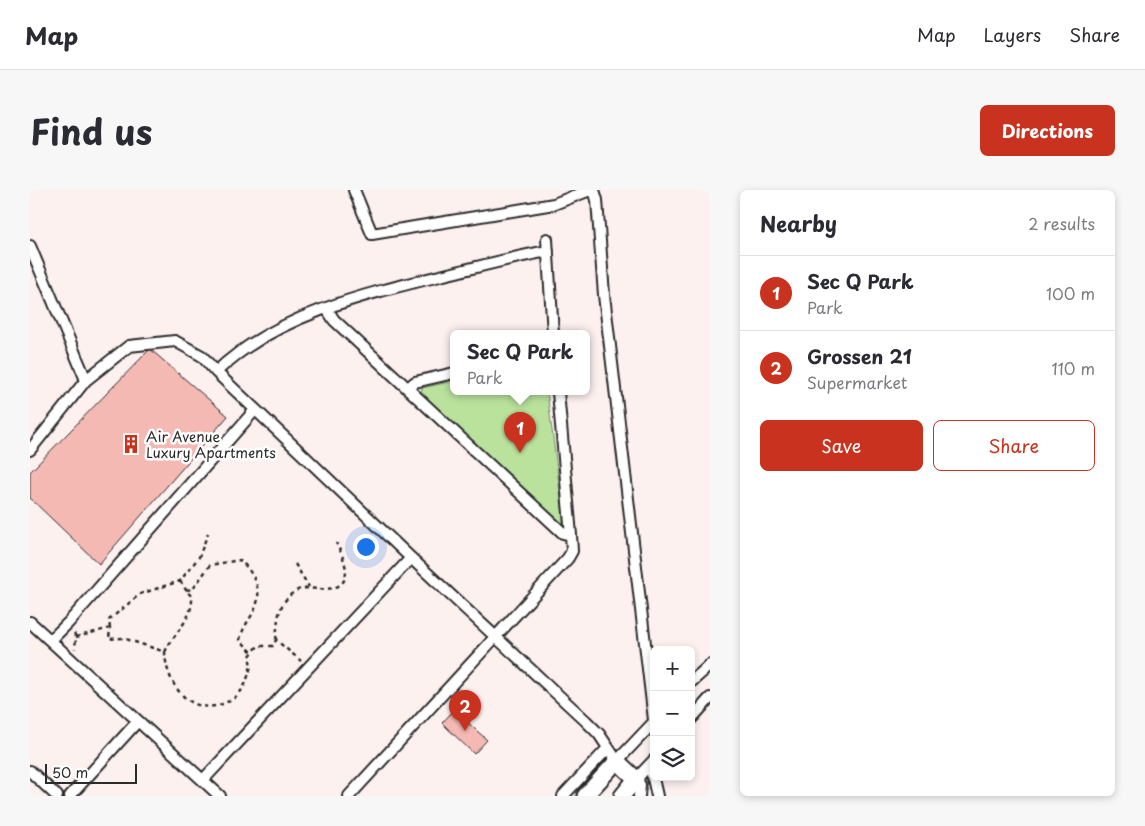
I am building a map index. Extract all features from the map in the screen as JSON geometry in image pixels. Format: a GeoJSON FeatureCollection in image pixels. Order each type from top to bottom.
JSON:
{"type":"FeatureCollection","features":[{"type":"Feature","properties":{"kind":"street"},"geometry":{"type":"LineString","coordinates":[[354,190],[372,234],[554,204],[592,190],[597,200],[604,295],[650,691]]}},
{"type":"Feature","properties":{"kind":"street"},"geometry":{"type":"LineString","coordinates":[[547,239],[553,330]]}},
{"type":"Feature","properties":{"kind":"street"},"geometry":{"type":"LineString","coordinates":[[30,246],[86,380]]}},
{"type":"Feature","properties":{"kind":"street"},"geometry":{"type":"LineString","coordinates":[[216,372],[238,353],[266,336],[327,309],[387,288],[548,251]]}},
{"type":"Feature","properties":{"kind":"street"},"geometry":{"type":"LineString","coordinates":[[327,309],[334,320],[563,533],[571,535]]}},
{"type":"Feature","properties":{"kind":"street"},"geometry":{"type":"LineString","coordinates":[[30,450],[86,380],[129,346],[176,341],[202,356],[254,411],[592,727],[617,761],[636,779],[640,785],[639,796]]}},
{"type":"Feature","properties":{"kind":"street"},"geometry":{"type":"LineString","coordinates":[[408,388],[415,382],[450,373]]}},
{"type":"Feature","properties":{"kind":"street"},"geometry":{"type":"LineString","coordinates":[[349,796],[568,558],[572,550],[558,395]]}},
{"type":"Feature","properties":{"kind":"street"},"geometry":{"type":"LineString","coordinates":[[51,640],[69,622],[254,411]]}},
{"type":"Feature","properties":{"kind":"street"},"geometry":{"type":"LineString","coordinates":[[203,780],[411,558]]}},
{"type":"Feature","properties":{"kind":"street"},"geometry":{"type":"LineString","coordinates":[[30,622],[203,780],[214,794]]}},
{"type":"Feature","properties":{"kind":"street"},"geometry":{"type":"LineString","coordinates":[[695,678],[710,665]]}},
{"type":"Feature","properties":{"kind":"street"},"geometry":{"type":"LineString","coordinates":[[695,715],[710,698]]}},
{"type":"Feature","properties":{"kind":"street"},"geometry":{"type":"LineString","coordinates":[[70,796],[138,721]]}},
{"type":"Feature","properties":{"kind":"street"},"geometry":{"type":"LineString","coordinates":[[585,796],[650,725]]}},
{"type":"Feature","properties":{"kind":"street"},"geometry":{"type":"LineString","coordinates":[[563,796],[608,748]]}},
{"type":"Feature","properties":{"kind":"street"},"geometry":{"type":"LineString","coordinates":[[622,796],[650,764]]}},
{"type":"Feature","properties":{"kind":"street"},"geometry":{"type":"LineString","coordinates":[[30,771],[57,796]]}},
{"type":"Feature","properties":{"kind":"street"},"geometry":{"type":"LineString","coordinates":[[655,781],[657,796]]}},
{"type":"Feature","properties":{"kind":"path"},"geometry":{"type":"LineString","coordinates":[[165,652],[123,638],[109,639],[110,620],[140,594],[180,581],[199,557],[208,533]]}},
{"type":"Feature","properties":{"kind":"path"},"geometry":{"type":"LineString","coordinates":[[180,581],[192,597],[192,608],[189,617],[176,632],[165,652],[165,663],[170,678],[177,689],[191,703],[205,708],[219,706],[235,699],[246,685],[251,665],[248,657],[258,646],[272,646],[276,640],[275,623],[282,605],[294,592],[309,588],[327,589],[336,587],[344,580],[347,568],[336,543]]}},
{"type":"Feature","properties":{"kind":"path"},"geometry":{"type":"LineString","coordinates":[[186,590],[193,589],[210,566],[240,560],[248,567],[254,576],[258,596],[257,604],[246,621],[240,640],[253,653]]}},
{"type":"Feature","properties":{"kind":"path"},"geometry":{"type":"LineString","coordinates":[[295,564],[309,588]]}},
{"type":"Feature","properties":{"kind":"path"},"geometry":{"type":"LineString","coordinates":[[69,622],[76,638],[74,662]]}},
{"type":"Feature","properties":{"kind":"path"},"geometry":{"type":"LineString","coordinates":[[76,638],[110,628]]}},
{"type":"Feature","properties":{"kind":"path"},"geometry":{"type":"LineString","coordinates":[[276,640],[308,667]]}},
{"type":"Feature","properties":{"kind":"green space"},"geometry":{"type":"Polygon","coordinates":[[[450,382],[450,395],[547,395],[564,522],[560,523],[421,393],[422,388],[450,382]]]}},
{"type":"Feature","properties":{"kind":"building","name":"Air Avenue Luxury Apartments"},"geometry":{"type":"Polygon","coordinates":[[[150,349],[228,416],[99,564],[30,498],[30,472],[150,349]]]}},
{"type":"Feature","properties":{"kind":"building"},"geometry":{"type":"Polygon","coordinates":[[[454,710],[487,740],[474,754],[442,723],[454,710]]]}},
{"type":"Feature","properties":{"kind":"place","name":"Air Avenue Luxury Apartments"},"geometry":{"type":"Point","coordinates":[131,444]}},
{"type":"Feature","properties":{"kind":"place","name":"Sec Q Park"},"geometry":{"type":"Point","coordinates":[520,453]}},
{"type":"Feature","properties":{"kind":"place","name":"Grossen 21"},"geometry":{"type":"Point","coordinates":[465,731]}}]}
